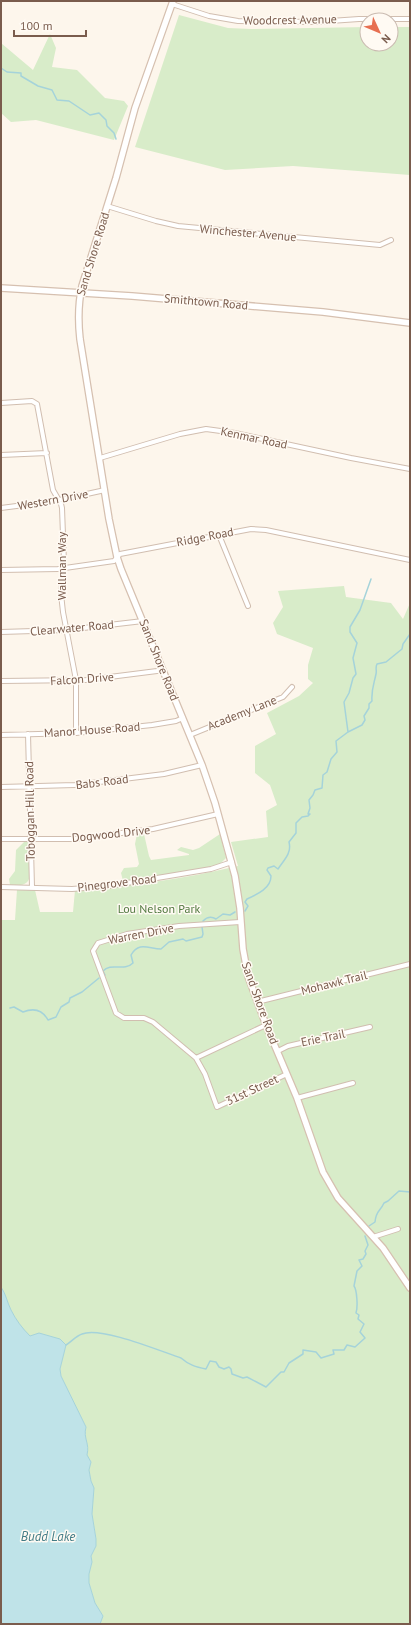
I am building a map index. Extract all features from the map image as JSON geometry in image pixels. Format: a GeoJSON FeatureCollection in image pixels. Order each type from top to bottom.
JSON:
{"type":"FeatureCollection","features":[{"type":"Feature","properties":{"kind":"street","name":"Woodcrest Avenue"},"geometry":{"type":"LineString","coordinates":[[173,2],[209,16],[238,21],[316,22],[359,19],[410,19]]}},
{"type":"Feature","properties":{"kind":"street","name":"Sand Shore Road"},"geometry":{"type":"LineString","coordinates":[[173,2],[135,108],[107,206],[80,292],[78,313],[80,339],[104,490],[117,557],[202,765],[218,814],[232,862],[238,892],[244,960],[257,1002],[297,1098],[329,1185],[341,1202],[373,1236],[408,1281],[410,1288]]}},
{"type":"Feature","properties":{"kind":"street","name":"Winchester Avenue"},"geometry":{"type":"LineString","coordinates":[[107,206],[178,226],[380,245],[391,240]]}},
{"type":"Feature","properties":{"kind":"street","name":"Smithtown Road"},"geometry":{"type":"LineString","coordinates":[[1,288],[80,292],[324,312],[410,323]]}},
{"type":"Feature","properties":{"kind":"street","name":"Wallman Way"},"geometry":{"type":"LineString","coordinates":[[1,403],[32,401],[38,405],[53,490],[62,508],[63,568],[61,594],[66,630],[76,680],[76,733]]}},
{"type":"Feature","properties":{"kind":"street","name":"Kenmar Road"},"geometry":{"type":"LineString","coordinates":[[100,458],[180,434],[206,429],[235,433],[343,457],[410,469]]}},
{"type":"Feature","properties":{"kind":"street"},"geometry":{"type":"LineString","coordinates":[[1,455],[47,453]]}},
{"type":"Feature","properties":{"kind":"street","name":"Western Drive"},"geometry":{"type":"LineString","coordinates":[[1,508],[59,500],[104,490]]}},
{"type":"Feature","properties":{"kind":"street","name":"Ridge Road"},"geometry":{"type":"LineString","coordinates":[[1,570],[63,568],[114,561],[120,554],[244,529],[255,529],[410,560]]}},
{"type":"Feature","properties":{"kind":"street"},"geometry":{"type":"LineString","coordinates":[[219,535],[248,606]]}},
{"type":"Feature","properties":{"kind":"street","name":"Clearwater Road"},"geometry":{"type":"LineString","coordinates":[[1,632],[66,630],[143,621]]}},
{"type":"Feature","properties":{"kind":"street","name":"Falcon Drive"},"geometry":{"type":"LineString","coordinates":[[1,681],[76,680],[157,671],[163,669]]}},
{"type":"Feature","properties":{"kind":"street","name":"Academy Lane"},"geometry":{"type":"LineString","coordinates":[[190,735],[282,697],[292,687]]}},
{"type":"Feature","properties":{"kind":"street","name":"Manor House Road"},"geometry":{"type":"LineString","coordinates":[[1,735],[76,733],[152,725],[176,721],[182,718]]}},
{"type":"Feature","properties":{"kind":"street","name":"Toboggan Hill Road"},"geometry":{"type":"LineString","coordinates":[[28,734],[32,887]]}},
{"type":"Feature","properties":{"kind":"street","name":"Babs Road"},"geometry":{"type":"LineString","coordinates":[[1,787],[56,787],[94,783],[164,774],[202,765]]}},
{"type":"Feature","properties":{"kind":"street","name":"Dogwood Drive"},"geometry":{"type":"LineString","coordinates":[[1,839],[74,839],[153,830],[218,814]]}},
{"type":"Feature","properties":{"kind":"street","name":"Pinegrove Road"},"geometry":{"type":"LineString","coordinates":[[1,887],[72,889],[109,886],[204,870],[232,862]]}},
{"type":"Feature","properties":{"kind":"street","name":"Warren Drive"},"geometry":{"type":"LineString","coordinates":[[196,1058],[153,1022],[144,1018],[124,1018],[114,1010],[93,955],[94,948],[98,943],[128,934],[163,928],[240,922]]}},
{"type":"Feature","properties":{"kind":"street","name":"Mohawk Trail"},"geometry":{"type":"LineString","coordinates":[[257,1002],[410,964]]}},
{"type":"Feature","properties":{"kind":"street"},"geometry":{"type":"LineString","coordinates":[[196,1058],[266,1025]]}},
{"type":"Feature","properties":{"kind":"street","name":"Erie Trail"},"geometry":{"type":"LineString","coordinates":[[278,1051],[288,1046],[370,1027]]}},
{"type":"Feature","properties":{"kind":"street","name":"31st Street"},"geometry":{"type":"LineString","coordinates":[[196,1058],[205,1074],[217,1107],[287,1074]]}},
{"type":"Feature","properties":{"kind":"street"},"geometry":{"type":"LineString","coordinates":[[297,1098],[353,1083]]}},
{"type":"Feature","properties":{"kind":"street"},"geometry":{"type":"LineString","coordinates":[[373,1236],[398,1229]]}},
{"type":"Feature","properties":{"kind":"green space"},"geometry":{"type":"Polygon","coordinates":[[[179,15],[228,28],[359,27],[359,52],[399,52],[399,27],[410,27],[410,175],[293,166],[225,170],[135,147],[179,15]]]}},
{"type":"Feature","properties":{"kind":"green space"},"geometry":{"type":"Polygon","coordinates":[[[50,34],[56,48],[52,67],[77,70],[105,98],[124,101],[128,106],[114,140],[36,120],[11,122],[1,113],[1,43],[33,70],[50,34]]]}},
{"type":"Feature","properties":{"kind":"green space","name":"Lou Nelson Park"},"geometry":{"type":"Polygon","coordinates":[[[344,586],[346,597],[391,603],[403,619],[410,603],[410,1281],[407,1283],[410,1289],[410,1624],[100,1624],[103,1616],[95,1603],[89,1583],[89,1574],[92,1562],[91,1556],[96,1546],[92,1514],[94,1488],[89,1470],[91,1462],[87,1455],[88,1448],[85,1434],[86,1427],[61,1376],[60,1369],[66,1345],[45,1335],[40,1334],[30,1336],[15,1317],[1,1287],[1,920],[15,920],[17,890],[35,890],[40,912],[73,912],[75,890],[157,881],[197,875],[238,866],[231,842],[268,837],[266,811],[277,805],[270,785],[255,773],[255,746],[276,734],[267,713],[299,696],[313,683],[308,679],[308,665],[313,648],[277,634],[273,623],[283,607],[278,591],[344,586]]]}},
{"type":"Feature","properties":{"kind":"green space"},"geometry":{"type":"Polygon","coordinates":[[[137,834],[144,834],[151,860],[189,855],[177,850],[181,847],[193,850],[199,848],[220,834],[226,858],[219,865],[209,868],[123,881],[121,873],[124,868],[137,867],[139,864],[135,844],[137,834]]]}},
{"type":"Feature","properties":{"kind":"green space"},"geometry":{"type":"Polygon","coordinates":[[[26,840],[29,843],[28,882],[18,885],[10,885],[9,879],[15,871],[16,850],[26,840]]]}},
{"type":"Feature","properties":{"kind":"water","name":"Budd Lake"},"geometry":{"type":"Polygon","coordinates":[[[1,1287],[15,1317],[30,1336],[39,1333],[60,1339],[66,1345],[60,1369],[61,1376],[86,1427],[85,1435],[88,1447],[87,1455],[91,1462],[89,1470],[94,1488],[92,1514],[96,1546],[91,1556],[92,1562],[89,1574],[89,1583],[95,1603],[103,1616],[100,1624],[1,1624],[1,1287]]]}},
{"type":"Feature","properties":{"kind":"waterway"},"geometry":{"type":"LineString","coordinates":[[1,68],[7,72],[21,73],[21,76],[38,86],[52,90],[57,100],[69,101],[90,115],[99,113],[106,120],[107,126],[114,133],[116,139]]}},
{"type":"Feature","properties":{"kind":"waterway"},"geometry":{"type":"LineString","coordinates":[[245,911],[248,906],[245,902],[247,899],[259,893],[269,884],[271,876],[267,870],[268,868],[274,866],[278,869],[287,856],[290,846],[289,842],[296,833],[296,823],[302,817],[310,814],[308,814],[310,808],[309,800],[315,790],[322,788],[323,775],[327,772],[331,759],[337,752],[336,741],[348,732],[344,702],[356,674],[353,658],[357,643],[350,632],[350,627],[360,610],[371,579]]}},
{"type":"Feature","properties":{"kind":"waterway"},"geometry":{"type":"LineString","coordinates":[[348,732],[362,725],[365,720],[364,716],[369,708],[369,704],[372,701],[372,690],[377,664],[386,662],[402,649],[403,644],[410,634]]}},
{"type":"Feature","properties":{"kind":"waterway"},"geometry":{"type":"LineString","coordinates":[[203,921],[209,917],[216,919],[223,914],[230,915],[235,912]]}},
{"type":"Feature","properties":{"kind":"waterway"},"geometry":{"type":"LineString","coordinates":[[105,975],[103,971],[106,968],[126,967],[133,963],[131,955],[137,948],[144,947],[161,949],[169,942],[183,939],[186,941],[202,937],[202,927]]}},
{"type":"Feature","properties":{"kind":"waterway"},"geometry":{"type":"LineString","coordinates":[[10,1008],[14,1007],[23,1012],[37,1010],[46,1016],[48,1020],[56,1017],[61,1007],[69,1002],[70,998],[82,992],[99,978]]}},
{"type":"Feature","properties":{"kind":"waterway"},"geometry":{"type":"LineString","coordinates":[[369,1226],[375,1222],[377,1213],[384,1203],[399,1191],[410,1192]]}},
{"type":"Feature","properties":{"kind":"waterway"},"geometry":{"type":"LineString","coordinates":[[66,1345],[82,1334],[91,1332],[102,1333],[145,1345],[181,1358],[190,1364],[206,1369],[210,1361],[216,1362],[219,1367],[224,1369],[229,1367],[232,1374],[243,1378],[247,1377],[266,1387],[281,1372],[284,1372],[289,1363],[303,1354],[303,1350],[316,1352],[321,1358],[334,1354],[333,1350],[344,1350],[347,1345],[355,1347],[365,1338],[360,1332],[364,1324],[358,1319],[359,1315],[356,1313],[357,1299],[354,1286],[357,1271],[362,1266],[359,1260],[363,1259],[368,1245],[365,1236]]}}]}
